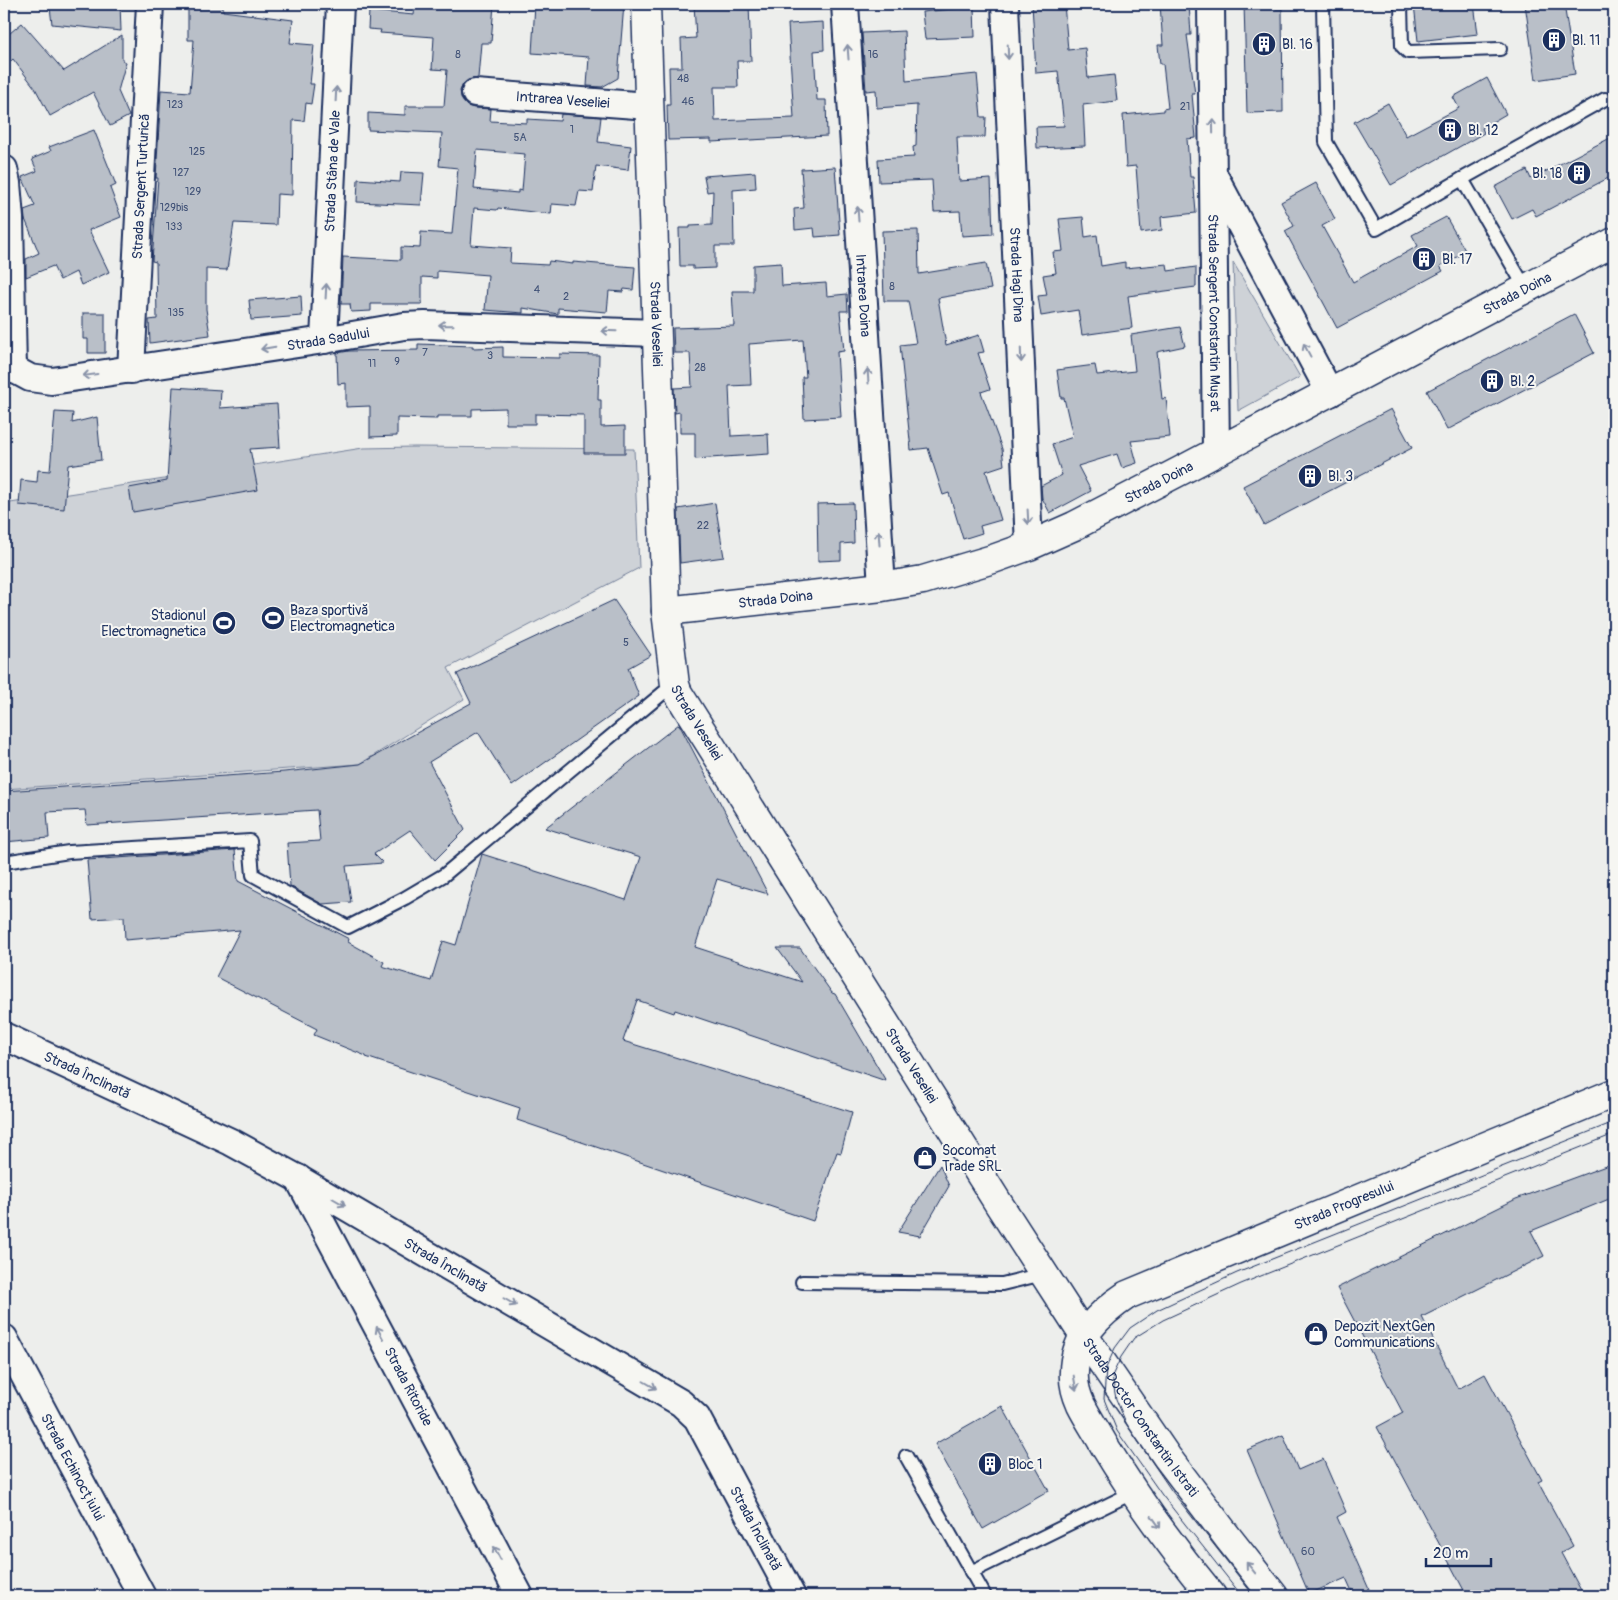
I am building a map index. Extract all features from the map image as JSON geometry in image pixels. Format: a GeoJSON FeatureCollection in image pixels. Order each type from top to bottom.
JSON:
{"type":"FeatureCollection","features":[{"type":"Feature","properties":{"kind":"street","name":"Strada Sergent Turturică"},"geometry":{"type":"LineString","coordinates":[[131,370],[150,4]]}},
{"type":"Feature","properties":{"kind":"street","name":"Strada Stâna de Vale"},"geometry":{"type":"LineString","coordinates":[[324,340],[340,4]]}},
{"type":"Feature","properties":{"kind":"street","name":"Strada Veseliei"},"geometry":{"type":"LineString","coordinates":[[646,4],[666,611],[675,685],[678,693],[1043,1274],[1084,1336]]}},
{"type":"Feature","properties":{"kind":"street","name":"Intrarea Doina"},"geometry":{"type":"LineString","coordinates":[[845,4],[882,587]]}},
{"type":"Feature","properties":{"kind":"street","name":"Strada Hagi Dina"},"geometry":{"type":"LineString","coordinates":[[1005,4],[1029,546]]}},
{"type":"Feature","properties":{"kind":"street","name":"Strada Sergent Constantin Mușat"},"geometry":{"type":"LineString","coordinates":[[1210,4],[1214,175],[1216,452]]}},
{"type":"Feature","properties":{"kind":"street","name":"Intrarea Veseliei"},"geometry":{"type":"LineString","coordinates":[[475,93],[649,106]]}},
{"type":"Feature","properties":{"kind":"street"},"geometry":{"type":"LineString","coordinates":[[4,169],[10,218],[8,367]]}},
{"type":"Feature","properties":{"kind":"street","name":"Strada Sergent Constantin Mușat"},"geometry":{"type":"LineString","coordinates":[[1214,175],[1330,393]]}},
{"type":"Feature","properties":{"kind":"street","name":"Strada Doina"},"geometry":{"type":"LineString","coordinates":[[666,611],[882,587],[923,580],[957,571],[1029,546],[1074,526],[1330,393],[1614,242]]}},
{"type":"Feature","properties":{"kind":"street","name":"Strada Sadului"},"geometry":{"type":"LineString","coordinates":[[8,367],[30,378],[52,381],[404,326],[425,325],[657,334]]}},
{"type":"Feature","properties":{"kind":"street","name":"Strada Înclinată"},"geometry":{"type":"LineString","coordinates":[[4,1036],[231,1142],[297,1178],[681,1403],[697,1418],[792,1596]]}},
{"type":"Feature","properties":{"kind":"street","name":"Strada Progresului"},"geometry":{"type":"LineString","coordinates":[[1084,1336],[1095,1320],[1110,1306],[1127,1295],[1614,1094]]}},
{"type":"Feature","properties":{"kind":"street","name":"Strada Ritoride"},"geometry":{"type":"LineString","coordinates":[[297,1178],[520,1596]]}},
{"type":"Feature","properties":{"kind":"street","name":"Strada Doctor Constantin Istrati"},"geometry":{"type":"LineString","coordinates":[[1084,1336],[1076,1357],[1073,1374],[1077,1392],[1086,1415],[1134,1492],[1212,1596]]}},
{"type":"Feature","properties":{"kind":"street","name":"Strada Doctor Constantin Istrati"},"geometry":{"type":"LineString","coordinates":[[1084,1336],[1183,1479],[1228,1540],[1274,1596]]}},
{"type":"Feature","properties":{"kind":"street","name":"Strada Echinocțiului"},"geometry":{"type":"LineString","coordinates":[[4,1338],[142,1596]]}},
{"type":"Feature","properties":{"kind":"lane"},"geometry":{"type":"LineString","coordinates":[[1323,4],[1326,142],[1376,230],[1462,179],[1605,99]]}},
{"type":"Feature","properties":{"kind":"lane"},"geometry":{"type":"LineString","coordinates":[[1401,4],[1402,46],[1408,52],[1500,48]]}},
{"type":"Feature","properties":{"kind":"lane"},"geometry":{"type":"LineString","coordinates":[[1462,179],[1526,289]]}},
{"type":"Feature","properties":{"kind":"lane"},"geometry":{"type":"LineString","coordinates":[[4,862],[69,852],[250,841],[253,875],[348,927],[444,875],[675,685]]}},
{"type":"Feature","properties":{"kind":"lane"},"geometry":{"type":"LineString","coordinates":[[802,1282],[1002,1284],[1043,1274]]}},
{"type":"Feature","properties":{"kind":"lane"},"geometry":{"type":"LineString","coordinates":[[906,1456],[985,1596]]}},
{"type":"Feature","properties":{"kind":"lane"},"geometry":{"type":"LineString","coordinates":[[971,1572],[1134,1492]]}},
{"type":"Feature","properties":{"kind":"shaded area"},"geometry":{"type":"Polygon","coordinates":[[[1233,262],[1300,377],[1238,411],[1233,262]]]}},
{"type":"Feature","properties":{"kind":"shaded area","name":"Baza sportivă Electromagnetica"},"geometry":{"type":"Polygon","coordinates":[[[363,448],[634,449],[639,568],[448,668],[464,699],[360,764],[4,789],[4,504],[363,448]]]}},
{"type":"Feature","properties":{"kind":"building"},"geometry":{"type":"Polygon","coordinates":[[[71,4],[120,4],[121,31],[52,24],[50,7],[72,7],[71,4]]]}},
{"type":"Feature","properties":{"kind":"building"},"geometry":{"type":"Polygon","coordinates":[[[188,4],[223,4],[223,11],[293,20],[290,43],[314,45],[310,84],[314,84],[311,104],[306,103],[304,121],[293,120],[292,195],[277,194],[276,225],[234,223],[227,270],[206,269],[206,309],[210,335],[150,343],[149,320],[157,319],[156,262],[152,261],[158,178],[156,178],[161,90],[190,92],[194,40],[188,40],[188,4]]]}},
{"type":"Feature","properties":{"kind":"building"},"geometry":{"type":"Polygon","coordinates":[[[415,4],[494,4],[491,43],[481,43],[478,78],[468,80],[463,84],[460,91],[462,100],[467,106],[491,109],[490,121],[527,123],[527,119],[560,121],[561,114],[601,117],[598,142],[631,146],[628,170],[596,166],[593,192],[579,191],[576,206],[552,204],[551,214],[498,208],[497,210],[474,208],[471,245],[511,248],[510,263],[548,265],[549,261],[635,267],[633,290],[624,289],[623,292],[609,291],[607,312],[558,308],[558,314],[523,308],[523,313],[485,310],[488,275],[437,271],[437,278],[422,277],[422,304],[371,304],[371,311],[351,312],[350,304],[341,304],[343,257],[401,260],[401,247],[420,248],[421,232],[452,234],[458,168],[439,166],[442,133],[368,130],[368,113],[405,115],[405,106],[444,106],[447,70],[432,69],[434,37],[380,33],[381,30],[368,29],[369,11],[414,15],[415,4]],[[477,150],[474,189],[518,193],[518,190],[522,191],[525,154],[477,150]]]}},
{"type":"Feature","properties":{"kind":"building"},"geometry":{"type":"Polygon","coordinates":[[[535,4],[624,4],[618,78],[602,87],[587,86],[589,57],[532,53],[535,4]]]}},
{"type":"Feature","properties":{"kind":"building"},"geometry":{"type":"Polygon","coordinates":[[[694,4],[749,4],[751,61],[737,61],[738,87],[714,87],[715,121],[794,118],[788,24],[823,22],[824,50],[814,51],[817,100],[826,100],[827,136],[711,142],[711,139],[668,140],[667,105],[670,105],[669,67],[682,67],[681,39],[696,38],[694,4]]]}},
{"type":"Feature","properties":{"kind":"building"},"geometry":{"type":"Polygon","coordinates":[[[1032,4],[1064,4],[1068,50],[1085,48],[1088,78],[1114,75],[1117,101],[1083,105],[1085,146],[1037,148],[1036,127],[1064,126],[1058,71],[1036,73],[1032,4]]]}},
{"type":"Feature","properties":{"kind":"building"},"geometry":{"type":"Polygon","coordinates":[[[1160,4],[1189,4],[1191,35],[1187,35],[1195,94],[1192,94],[1196,138],[1187,139],[1190,177],[1193,177],[1196,213],[1161,217],[1162,230],[1141,233],[1136,166],[1126,167],[1123,115],[1163,111],[1163,109],[1168,108],[1163,64],[1160,64],[1158,45],[1163,45],[1160,4]]]}},
{"type":"Feature","properties":{"kind":"building","name":"Bl. 16"},"geometry":{"type":"Polygon","coordinates":[[[1244,4],[1276,4],[1276,9],[1282,9],[1283,112],[1247,113],[1244,4]]]}},
{"type":"Feature","properties":{"kind":"building"},"geometry":{"type":"Polygon","coordinates":[[[1414,4],[1474,4],[1478,34],[1418,41],[1414,4]]]}},
{"type":"Feature","properties":{"kind":"building","name":"Bl. 11"},"geometry":{"type":"Polygon","coordinates":[[[1525,4],[1564,4],[1575,74],[1536,80],[1525,4]]]}},
{"type":"Feature","properties":{"kind":"building"},"geometry":{"type":"Polygon","coordinates":[[[974,7],[975,37],[925,39],[922,12],[974,7]]]}},
{"type":"Feature","properties":{"kind":"building"},"geometry":{"type":"Polygon","coordinates":[[[22,23],[64,71],[122,35],[122,60],[126,62],[118,91],[129,116],[110,126],[93,92],[50,116],[35,88],[13,59],[4,67],[4,38],[22,23]]]}},
{"type":"Feature","properties":{"kind":"building"},"geometry":{"type":"Polygon","coordinates":[[[904,31],[906,81],[977,74],[981,117],[986,117],[985,137],[957,137],[959,181],[991,179],[993,234],[962,236],[960,211],[934,212],[932,180],[879,182],[878,159],[914,157],[913,147],[916,146],[917,105],[877,108],[876,90],[866,91],[862,33],[904,31]]]}},
{"type":"Feature","properties":{"kind":"building","name":"Bl. 12"},"geometry":{"type":"Polygon","coordinates":[[[1487,78],[1506,114],[1482,128],[1484,133],[1391,185],[1354,122],[1388,103],[1406,136],[1459,108],[1453,97],[1487,78]]]}},
{"type":"Feature","properties":{"kind":"building"},"geometry":{"type":"Polygon","coordinates":[[[94,130],[116,185],[110,188],[121,217],[89,230],[109,272],[81,285],[76,272],[60,280],[53,266],[26,277],[26,259],[39,253],[25,219],[24,210],[35,206],[22,177],[37,171],[32,159],[51,151],[49,147],[94,130]]]}},
{"type":"Feature","properties":{"kind":"building","name":"Bl. 18"},"geometry":{"type":"Polygon","coordinates":[[[1614,136],[1614,175],[1536,216],[1532,209],[1512,219],[1495,187],[1527,170],[1531,179],[1614,136]]]}},
{"type":"Feature","properties":{"kind":"building"},"geometry":{"type":"Polygon","coordinates":[[[835,167],[840,235],[815,237],[814,228],[795,230],[794,209],[804,208],[801,169],[835,167]]]}},
{"type":"Feature","properties":{"kind":"building"},"geometry":{"type":"Polygon","coordinates":[[[401,172],[424,173],[421,205],[357,202],[358,179],[400,182],[401,172]]]}},
{"type":"Feature","properties":{"kind":"building"},"geometry":{"type":"Polygon","coordinates":[[[755,172],[756,188],[733,190],[734,246],[715,246],[715,268],[693,269],[693,266],[680,266],[679,228],[712,225],[713,191],[707,192],[704,176],[755,172]]]}},
{"type":"Feature","properties":{"kind":"building","name":"Bl. 17"},"geometry":{"type":"Polygon","coordinates":[[[1316,183],[1335,219],[1322,226],[1353,282],[1418,246],[1412,235],[1446,217],[1466,252],[1440,266],[1443,271],[1337,328],[1285,231],[1294,226],[1281,202],[1316,183]]]}},
{"type":"Feature","properties":{"kind":"building"},"geometry":{"type":"Polygon","coordinates":[[[1083,217],[1085,237],[1097,235],[1101,266],[1125,262],[1125,268],[1167,264],[1168,271],[1196,267],[1196,287],[1128,296],[1132,328],[1082,335],[1078,310],[1041,316],[1038,296],[1047,295],[1043,275],[1056,273],[1053,252],[1063,251],[1059,219],[1083,217]]]}},
{"type":"Feature","properties":{"kind":"building"},"geometry":{"type":"Polygon","coordinates":[[[918,230],[919,274],[986,263],[991,289],[938,298],[946,345],[979,335],[984,352],[978,353],[990,389],[981,392],[1002,449],[1004,465],[986,471],[1001,520],[980,526],[982,533],[963,539],[949,493],[943,495],[928,448],[911,450],[900,345],[916,343],[908,301],[884,301],[882,231],[918,230]]]}},
{"type":"Feature","properties":{"kind":"building"},"geometry":{"type":"Polygon","coordinates":[[[781,263],[782,286],[826,283],[827,296],[847,294],[848,311],[840,311],[844,351],[837,352],[841,417],[804,419],[802,377],[806,377],[803,340],[749,344],[751,385],[729,386],[731,436],[768,434],[769,454],[695,459],[695,433],[680,433],[680,412],[675,413],[674,388],[692,387],[690,353],[674,353],[673,328],[734,326],[732,291],[753,291],[753,265],[781,263]]]}},
{"type":"Feature","properties":{"kind":"building"},"geometry":{"type":"Polygon","coordinates":[[[301,296],[302,316],[251,320],[249,300],[301,296]]]}},
{"type":"Feature","properties":{"kind":"building"},"geometry":{"type":"Polygon","coordinates":[[[83,313],[105,313],[105,353],[88,353],[88,339],[83,339],[83,313]]]}},
{"type":"Feature","properties":{"kind":"building","name":"Bl. 2"},"geometry":{"type":"Polygon","coordinates":[[[1574,314],[1594,353],[1447,430],[1427,391],[1574,314]]]}},
{"type":"Feature","properties":{"kind":"building"},"geometry":{"type":"Polygon","coordinates":[[[1180,327],[1185,346],[1157,352],[1162,399],[1166,398],[1170,437],[1131,441],[1137,463],[1122,468],[1117,454],[1078,466],[1091,491],[1050,513],[1042,498],[1041,486],[1062,475],[1052,444],[1073,437],[1064,398],[1061,398],[1057,370],[1095,365],[1097,375],[1135,371],[1131,335],[1180,327]]]}},
{"type":"Feature","properties":{"kind":"building"},"geometry":{"type":"Polygon","coordinates":[[[418,344],[473,346],[473,348],[503,347],[503,357],[560,358],[560,354],[599,355],[598,400],[601,400],[601,427],[625,426],[625,453],[584,453],[584,415],[535,414],[535,424],[506,424],[506,408],[472,409],[472,416],[437,416],[437,419],[397,418],[397,436],[370,437],[370,406],[346,407],[346,383],[338,384],[337,353],[349,351],[418,350],[418,344]]]}},
{"type":"Feature","properties":{"kind":"building"},"geometry":{"type":"Polygon","coordinates":[[[173,387],[221,390],[220,408],[277,404],[280,447],[250,449],[258,490],[133,512],[129,488],[167,481],[173,387]]]}},
{"type":"Feature","properties":{"kind":"building","name":"Bl. 3"},"geometry":{"type":"Polygon","coordinates":[[[1391,409],[1412,448],[1264,525],[1243,486],[1391,409]]]}},
{"type":"Feature","properties":{"kind":"building"},"geometry":{"type":"Polygon","coordinates":[[[55,412],[73,413],[72,423],[97,417],[101,460],[68,465],[64,509],[19,505],[21,480],[37,482],[38,470],[50,471],[55,412]]]}},
{"type":"Feature","properties":{"kind":"building"},"geometry":{"type":"Polygon","coordinates":[[[715,503],[724,557],[680,563],[678,509],[715,503]]]}},
{"type":"Feature","properties":{"kind":"building"},"geometry":{"type":"Polygon","coordinates":[[[853,503],[854,543],[841,544],[841,560],[818,561],[817,504],[853,503]]]}},
{"type":"Feature","properties":{"kind":"building"},"geometry":{"type":"Polygon","coordinates":[[[614,600],[651,655],[628,668],[639,696],[512,786],[478,732],[429,762],[465,830],[435,860],[410,830],[374,854],[383,863],[346,866],[351,902],[322,904],[290,886],[287,843],[320,841],[317,810],[87,825],[85,810],[47,812],[49,838],[4,842],[4,791],[284,772],[360,764],[471,703],[457,674],[614,600]]]}},
{"type":"Feature","properties":{"kind":"building"},"geometry":{"type":"Polygon","coordinates":[[[679,724],[768,894],[717,879],[695,947],[802,982],[777,948],[800,948],[832,993],[835,994],[886,1081],[675,1010],[674,1013],[637,1000],[623,1041],[852,1112],[841,1153],[837,1152],[813,1221],[517,1120],[520,1108],[366,1057],[314,1035],[317,1029],[216,977],[240,930],[125,940],[124,917],[92,919],[87,860],[235,850],[238,881],[349,939],[348,942],[384,962],[382,966],[431,981],[443,941],[456,945],[482,854],[626,900],[641,857],[545,828],[679,724]]]}},
{"type":"Feature","properties":{"kind":"building"},"geometry":{"type":"Polygon","coordinates":[[[1614,1163],[1614,1197],[1531,1231],[1544,1256],[1422,1317],[1458,1389],[1485,1374],[1542,1480],[1538,1482],[1573,1546],[1561,1553],[1584,1596],[1467,1596],[1377,1427],[1403,1413],[1337,1288],[1516,1199],[1614,1163]]]}},
{"type":"Feature","properties":{"kind":"building"},"geometry":{"type":"Polygon","coordinates":[[[940,1165],[949,1186],[920,1236],[898,1232],[940,1165]]]}},
{"type":"Feature","properties":{"kind":"building","name":"Bloc 1"},"geometry":{"type":"Polygon","coordinates":[[[1002,1406],[1049,1491],[983,1529],[935,1444],[1002,1406]]]}},
{"type":"Feature","properties":{"kind":"building"},"geometry":{"type":"Polygon","coordinates":[[[1283,1435],[1298,1470],[1323,1459],[1346,1512],[1337,1517],[1372,1596],[1354,1596],[1346,1578],[1309,1594],[1247,1450],[1283,1435]]]}},
{"type":"Feature","properties":{"kind":"tram line"},"geometry":{"type":"LineString","coordinates":[[1242,1596],[1162,1495],[1117,1431],[1104,1399],[1106,1368],[1115,1348],[1130,1328],[1157,1310],[1237,1273],[1614,1122]]}},
{"type":"Feature","properties":{"kind":"tram line"},"geometry":{"type":"LineString","coordinates":[[1254,1596],[1171,1490],[1127,1425],[1116,1399],[1112,1376],[1121,1357],[1134,1338],[1163,1320],[1241,1284],[1614,1134]]}},
{"type":"Feature","properties":{"kind":"place","name":"Bl. 11"},"geometry":{"type":"Point","coordinates":[1554,40]}},
{"type":"Feature","properties":{"kind":"place","name":"Bl. 16"},"geometry":{"type":"Point","coordinates":[1264,44]}},
{"type":"Feature","properties":{"kind":"place","name":"Bl. 12"},"geometry":{"type":"Point","coordinates":[1450,130]}},
{"type":"Feature","properties":{"kind":"place","name":"Bl. 18"},"geometry":{"type":"Point","coordinates":[1579,173]}},
{"type":"Feature","properties":{"kind":"place","name":"Bl. 17"},"geometry":{"type":"Point","coordinates":[1424,259]}},
{"type":"Feature","properties":{"kind":"place","name":"Bl. 2"},"geometry":{"type":"Point","coordinates":[1492,381]}},
{"type":"Feature","properties":{"kind":"place","name":"Bl. 3"},"geometry":{"type":"Point","coordinates":[1310,476]}},
{"type":"Feature","properties":{"kind":"place","name":"Baza sportivă Electromagnetica"},"geometry":{"type":"Point","coordinates":[273,618]}},
{"type":"Feature","properties":{"kind":"place","name":"Stadionul Electromagnetica"},"geometry":{"type":"Point","coordinates":[224,623]}},
{"type":"Feature","properties":{"kind":"place","name":"Socomat Trade SRL"},"geometry":{"type":"Point","coordinates":[925,1158]}},
{"type":"Feature","properties":{"kind":"place","name":"Depozit NextGen Communications"},"geometry":{"type":"Point","coordinates":[1316,1334]}},
{"type":"Feature","properties":{"kind":"place","name":"Bloc 1"},"geometry":{"type":"Point","coordinates":[990,1464]}}]}
